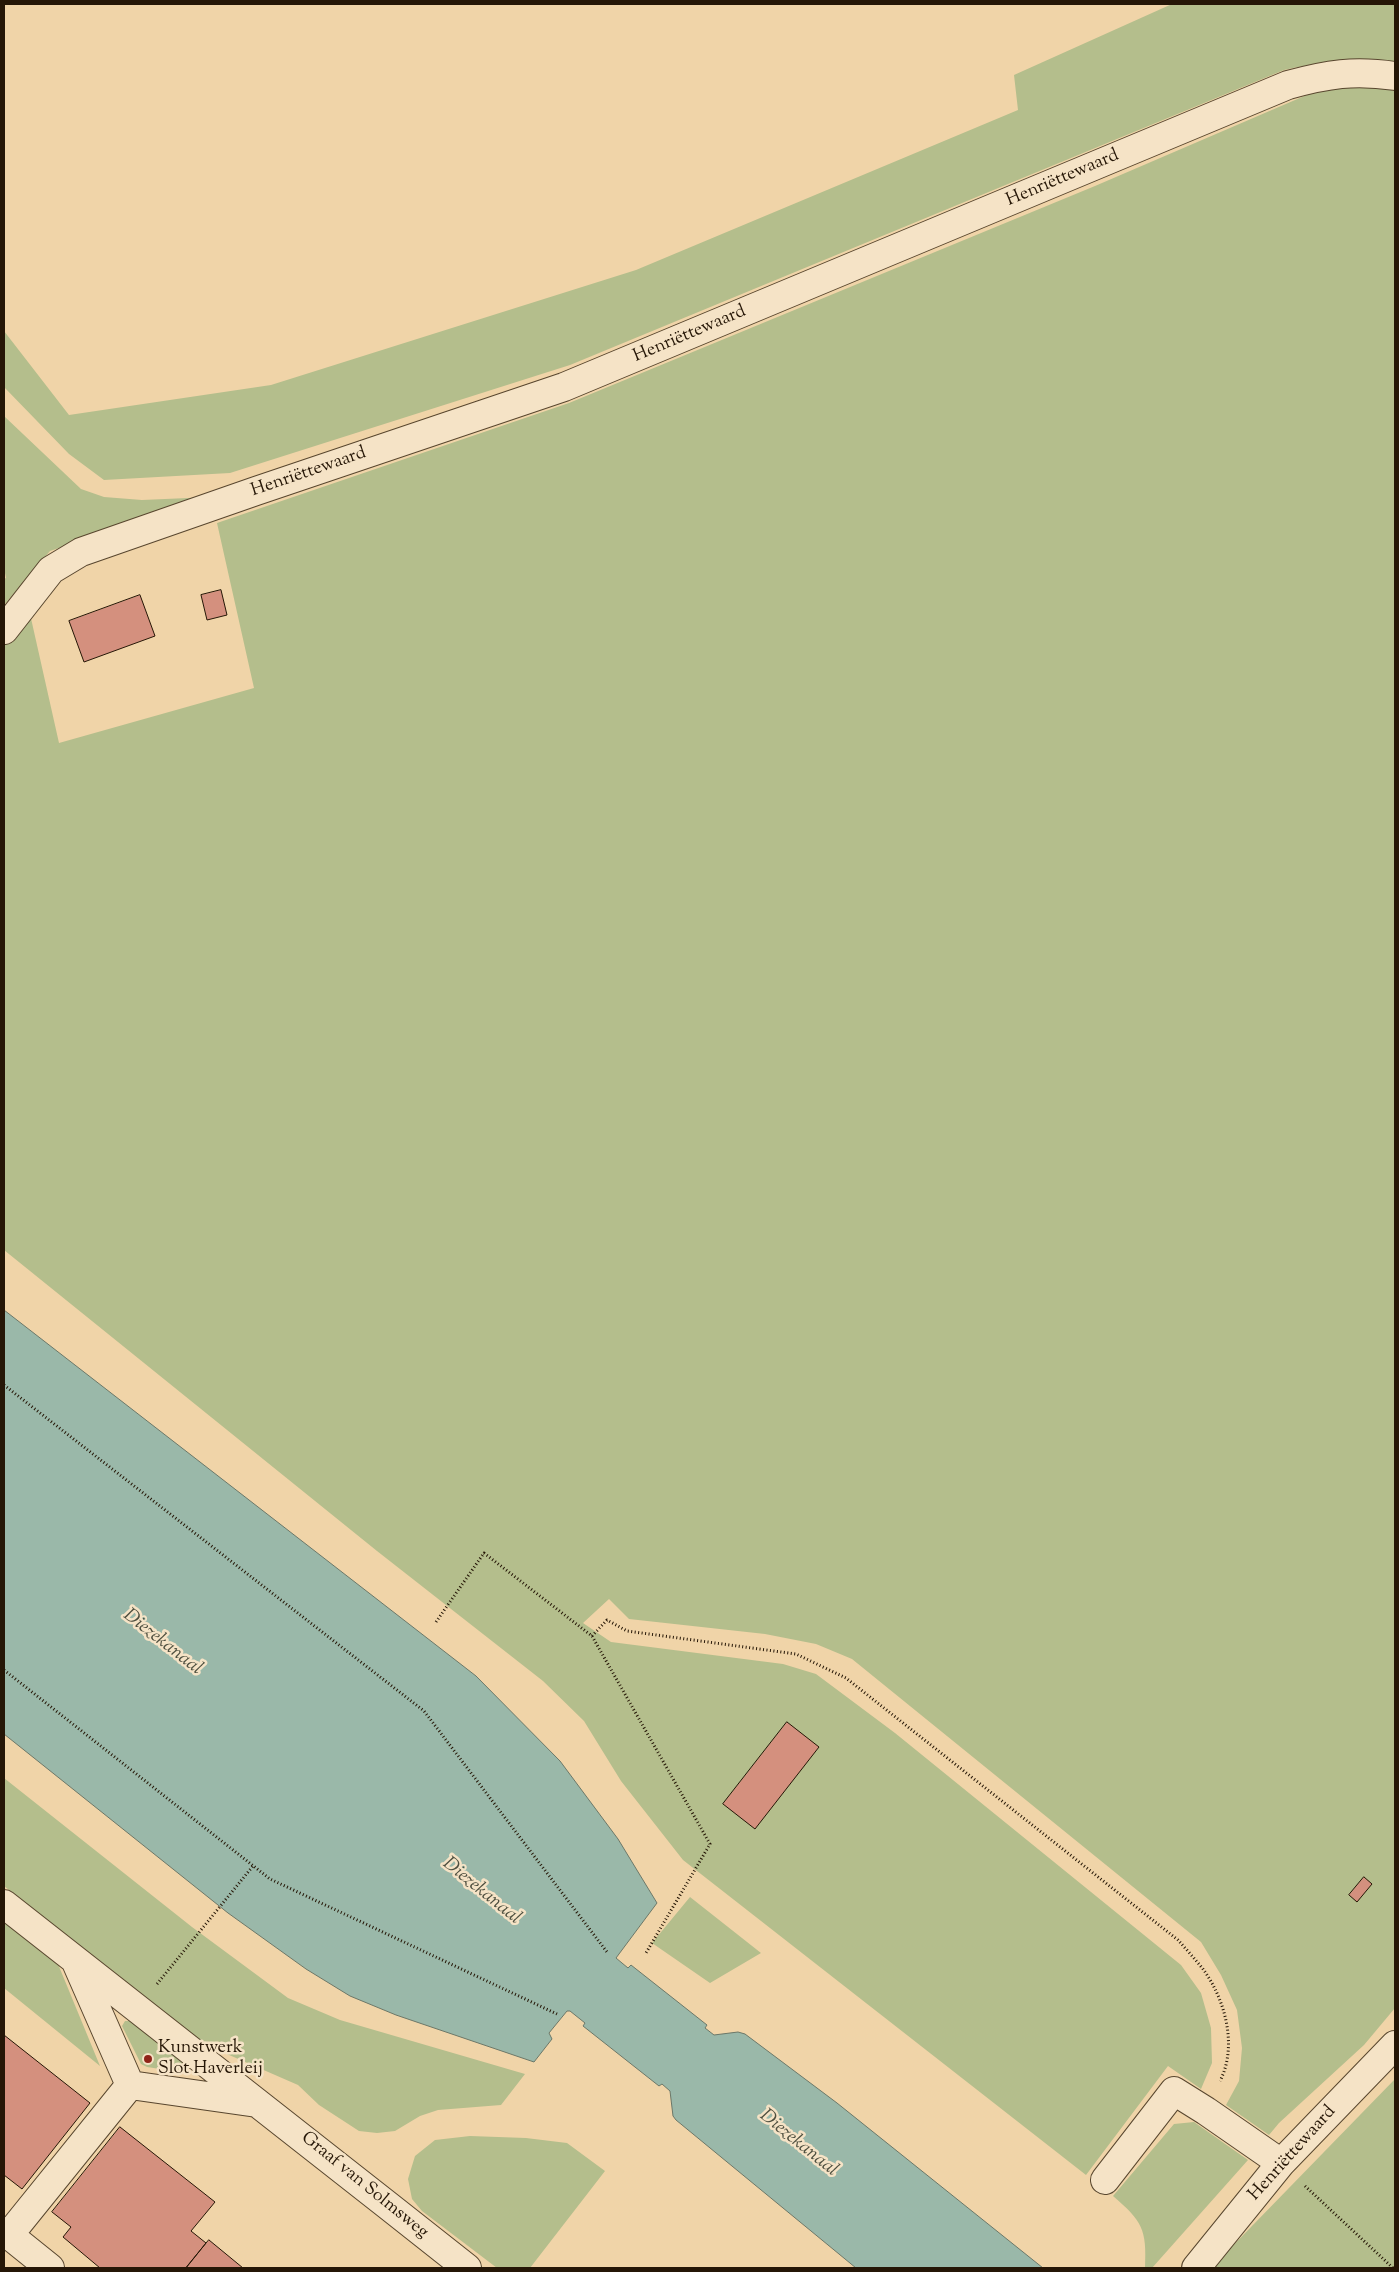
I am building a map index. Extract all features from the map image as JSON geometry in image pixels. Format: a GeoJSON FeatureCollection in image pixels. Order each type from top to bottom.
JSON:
{"type":"FeatureCollection","features":[{"type":"Feature","properties":{"kind":"street","name":"Henriëttewaard"},"geometry":{"type":"LineString","coordinates":[[4,630],[51,570],[81,552],[564,387],[1288,85],[1327,74],[1368,72],[1395,76]]}},
{"type":"Feature","properties":{"kind":"street","name":"Graaf van Solmsweg"},"geometry":{"type":"LineString","coordinates":[[4,1904],[170,2036],[260,2103],[467,2268]]}},
{"type":"Feature","properties":{"kind":"street","name":"Graaf van Solmsweg"},"geometry":{"type":"LineString","coordinates":[[75,1959],[130,2085]]}},
{"type":"Feature","properties":{"kind":"street","name":"Henriëttewaard"},"geometry":{"type":"LineString","coordinates":[[1196,2268],[1281,2163],[1395,2045]]}},
{"type":"Feature","properties":{"kind":"street"},"geometry":{"type":"LineString","coordinates":[[50,2268],[6,2233],[130,2085],[260,2103]]}},
{"type":"Feature","properties":{"kind":"street"},"geometry":{"type":"LineString","coordinates":[[1105,2180],[1174,2091],[1281,2163]]}},
{"type":"Feature","properties":{"kind":"path"},"geometry":{"type":"LineString","coordinates":[[4,1385],[424,1711],[607,1952]]}},
{"type":"Feature","properties":{"kind":"path"},"geometry":{"type":"LineString","coordinates":[[436,1622],[484,1553],[592,1636],[710,1844],[686,1888],[646,1952]]}},
{"type":"Feature","properties":{"kind":"path"},"geometry":{"type":"LineString","coordinates":[[592,1636],[607,1620],[626,1631],[796,1654],[846,1678],[1178,1940],[1203,1970],[1221,2002],[1229,2035],[1226,2071],[1206,2111]]}},
{"type":"Feature","properties":{"kind":"path"},"geometry":{"type":"LineString","coordinates":[[4,1670],[270,1879],[557,2014]]}},
{"type":"Feature","properties":{"kind":"path"},"geometry":{"type":"LineString","coordinates":[[165,1975],[253,1866]]}},
{"type":"Feature","properties":{"kind":"path"},"geometry":{"type":"LineString","coordinates":[[1281,2163],[1393,2268]]}},
{"type":"Feature","properties":{"kind":"green space"},"geometry":{"type":"Polygon","coordinates":[[[1172,4],[1395,4],[1395,62],[1381,60],[1339,61],[1284,70],[570,365],[230,473],[104,480],[69,454],[4,387],[4,331],[69,415],[271,385],[636,270],[1018,110],[1014,75],[1172,4]]]}},
{"type":"Feature","properties":{"kind":"green space"},"geometry":{"type":"Polygon","coordinates":[[[1348,85],[1383,87],[1395,91],[1395,2008],[1364,2045],[1279,2123],[1269,2135],[1226,2105],[1239,2081],[1242,2048],[1237,2010],[1221,1975],[1201,1942],[852,1659],[816,1644],[765,1634],[629,1619],[609,1599],[583,1623],[611,1642],[783,1664],[816,1674],[895,1733],[1181,1965],[1201,1993],[1211,2028],[1212,2063],[1201,2089],[1168,2066],[1086,2175],[683,1860],[621,1781],[584,1721],[543,1681],[377,1551],[4,1250],[4,641],[28,605],[59,743],[254,688],[217,523],[569,403],[1095,186],[1316,91],[1348,85]]]}},
{"type":"Feature","properties":{"kind":"green space"},"geometry":{"type":"Polygon","coordinates":[[[4,416],[81,489],[104,497],[142,500],[211,497],[50,551],[4,605],[4,579],[6,578],[4,568],[4,416]]]}},
{"type":"Feature","properties":{"kind":"green space"},"geometry":{"type":"Polygon","coordinates":[[[4,1778],[192,1927],[288,1998],[340,2020],[525,2074],[501,2105],[438,2110],[420,2116],[395,2131],[377,2133],[359,2131],[319,2105],[298,2085],[220,2051],[191,2035],[4,1886],[4,1778]]]}},
{"type":"Feature","properties":{"kind":"green space"},"geometry":{"type":"Polygon","coordinates":[[[690,1897],[761,1953],[710,1983],[652,1943],[690,1897]]]}},
{"type":"Feature","properties":{"kind":"green space"},"geometry":{"type":"Polygon","coordinates":[[[4,1920],[58,1964],[100,2066],[4,1988],[4,1920]]]}},
{"type":"Feature","properties":{"kind":"green space"},"geometry":{"type":"Polygon","coordinates":[[[125,2021],[131,2021],[188,2067],[186,2073],[147,2067],[141,2064],[122,2026],[125,2021]]]}},
{"type":"Feature","properties":{"kind":"green space"},"geometry":{"type":"Polygon","coordinates":[[[1395,2079],[1395,2268],[1211,2268],[1216,2263],[1395,2079]]]}},
{"type":"Feature","properties":{"kind":"green space"},"geometry":{"type":"Polygon","coordinates":[[[1194,2122],[1248,2160],[1152,2268],[1145,2268],[1145,2244],[1141,2227],[1131,2212],[1113,2196],[1174,2124],[1194,2122]]]}},
{"type":"Feature","properties":{"kind":"green space"},"geometry":{"type":"Polygon","coordinates":[[[470,2136],[526,2138],[567,2143],[605,2171],[530,2268],[497,2268],[422,2211],[412,2199],[408,2179],[415,2156],[435,2140],[470,2136]]]}},
{"type":"Feature","properties":{"kind":"water","name":"Diezekanaal"},"geometry":{"type":"Polygon","coordinates":[[[4,1310],[476,1676],[560,1761],[618,1839],[657,1903],[616,1958],[628,1968],[631,1965],[707,2025],[705,2028],[714,2035],[738,2032],[745,2034],[837,2103],[1043,2268],[856,2268],[676,2120],[673,2116],[670,2091],[662,2084],[659,2086],[583,2026],[585,2023],[570,2011],[567,2011],[549,2033],[552,2039],[534,2062],[396,2015],[350,1996],[306,1969],[228,1913],[4,1734],[4,1310]]]}},
{"type":"Feature","properties":{"kind":"building"},"geometry":{"type":"Polygon","coordinates":[[[221,590],[227,615],[207,620],[201,595],[221,590]]]}},
{"type":"Feature","properties":{"kind":"building"},"geometry":{"type":"Polygon","coordinates":[[[140,595],[155,636],[84,662],[69,621],[140,595]]]}},
{"type":"Feature","properties":{"kind":"building"},"geometry":{"type":"Polygon","coordinates":[[[787,1722],[819,1747],[755,1829],[723,1804],[787,1722]]]}},
{"type":"Feature","properties":{"kind":"building"},"geometry":{"type":"Polygon","coordinates":[[[1364,1877],[1372,1884],[1357,1902],[1349,1895],[1364,1877]]]}},
{"type":"Feature","properties":{"kind":"building"},"geometry":{"type":"Polygon","coordinates":[[[4,2035],[90,2103],[22,2189],[4,2175],[4,2035]]]}},
{"type":"Feature","properties":{"kind":"building"},"geometry":{"type":"Polygon","coordinates":[[[120,2127],[215,2202],[191,2231],[206,2243],[186,2268],[100,2268],[63,2237],[71,2227],[52,2212],[120,2127]]]}},
{"type":"Feature","properties":{"kind":"building"},"geometry":{"type":"Polygon","coordinates":[[[209,2240],[243,2268],[186,2268],[209,2240]]]}},
{"type":"Feature","properties":{"kind":"place","name":"Kunstwerk Slot Haverleij"},"geometry":{"type":"Point","coordinates":[148,2059]}}]}
